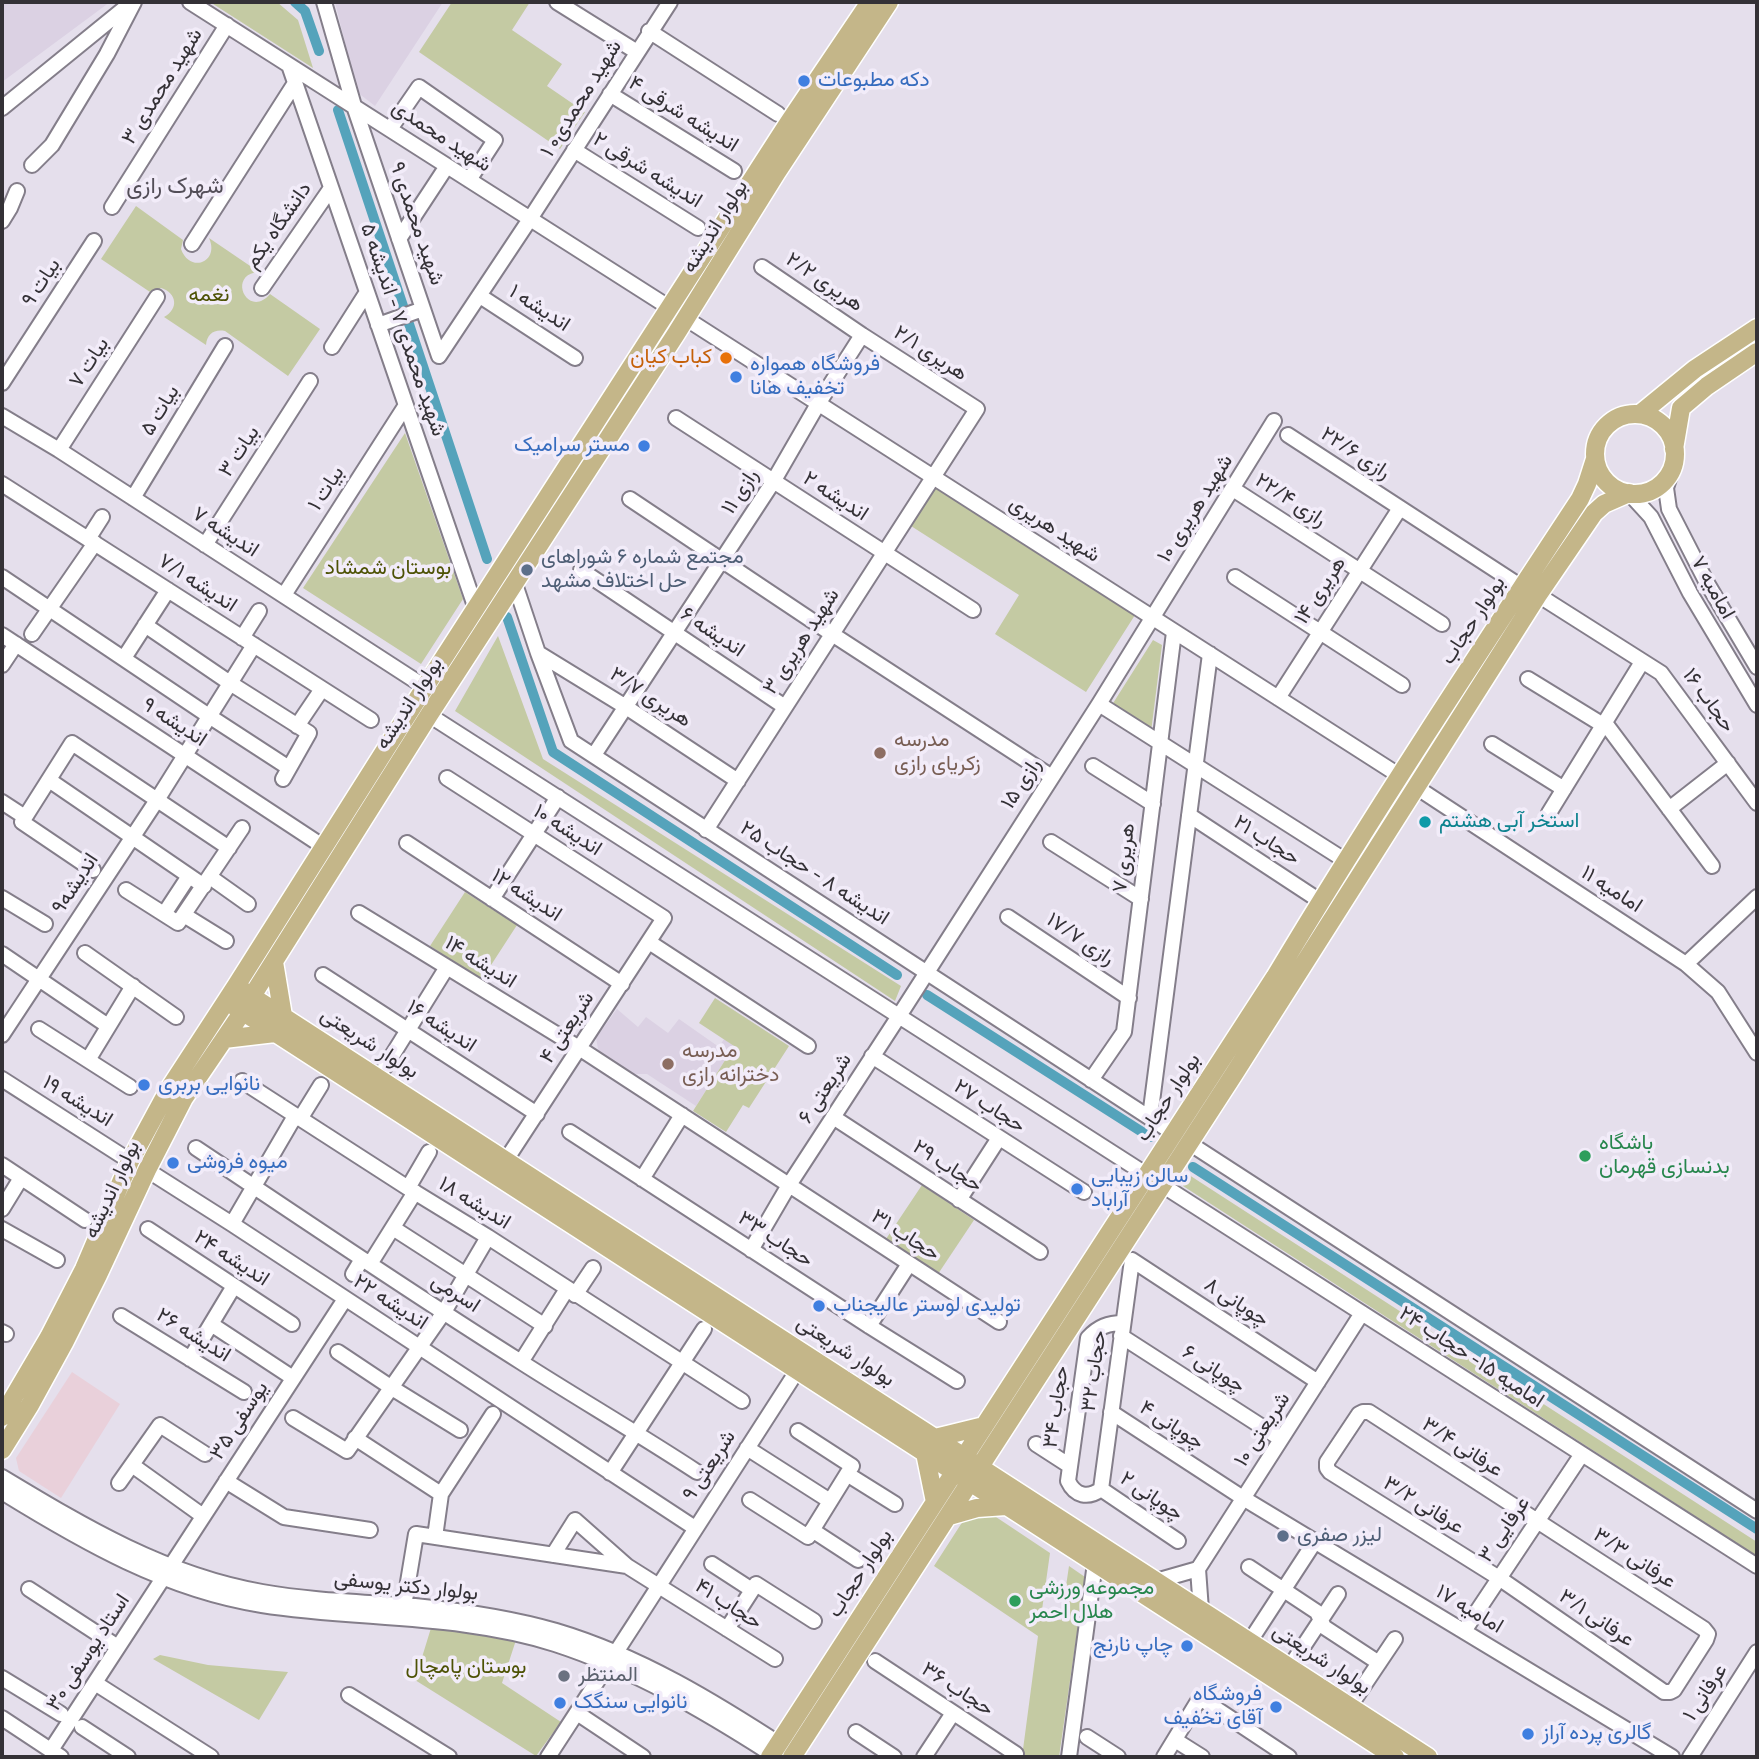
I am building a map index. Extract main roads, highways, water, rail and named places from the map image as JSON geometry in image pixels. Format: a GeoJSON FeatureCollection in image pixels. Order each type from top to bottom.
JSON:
{"type":"FeatureCollection","features":[{"type":"Feature","properties":{"kind":"main road","name":"بولوار اندیشه"},"geometry":{"type":"LineString","coordinates":[[2,1417],[85,1269],[130,1161],[169,1089],[789,122],[870,2]]}},
{"type":"Feature","properties":{"kind":"main road","name":"بولوار اندیشه"},"geometry":{"type":"LineString","coordinates":[[2,1450],[64,1343],[99,1275],[146,1170],[184,1098],[274,962],[429,715],[888,2]]}},
{"type":"Feature","properties":{"kind":"main road"},"geometry":{"type":"LineString","coordinates":[[670,309],[685,318]]}},
{"type":"Feature","properties":{"kind":"main road"},"geometry":{"type":"LineString","coordinates":[[1640,414],[1695,369],[1757,328]]}},
{"type":"Feature","properties":{"kind":"main road"},"geometry":{"type":"LineString","coordinates":[[1674,449],[1672,439],[1659,422],[1640,414],[1630,414],[1620,417],[1603,429],[1595,448],[1595,459],[1603,478],[1619,491],[1640,494],[1659,486],[1672,469],[1681,408],[1707,386],[1757,352]]}},
{"type":"Feature","properties":{"kind":"main road","name":"بولوار حجاب"},"geometry":{"type":"LineString","coordinates":[[796,1756],[1189,1143],[1282,982],[1320,901],[1580,499],[1595,459]]}},
{"type":"Feature","properties":{"kind":"main road","name":"بولوار حجاب"},"geometry":{"type":"LineString","coordinates":[[774,1753],[1173,1133],[1282,982],[1416,787],[1538,595],[1594,513],[1604,504],[1629,493]]}},
{"type":"Feature","properties":{"kind":"main road"},"geometry":{"type":"LineString","coordinates":[[224,1039],[279,1024],[274,962]]}},
{"type":"Feature","properties":{"kind":"main road","name":"بولوار شریعتی"},"geometry":{"type":"LineString","coordinates":[[236,986],[247,1004]]}},
{"type":"Feature","properties":{"kind":"main road","name":"بولوار شریعتی"},"geometry":{"type":"LineString","coordinates":[[226,1001],[247,1004],[506,1160],[935,1438],[959,1464],[976,1475],[1006,1506],[1395,1757]]}},
{"type":"Feature","properties":{"kind":"main road","name":"بولوار شریعتی"},"geometry":{"type":"LineString","coordinates":[[279,1024],[797,1371],[925,1453],[959,1464]]}},
{"type":"Feature","properties":{"kind":"main road"},"geometry":{"type":"LineString","coordinates":[[935,1438],[984,1426]]}},
{"type":"Feature","properties":{"kind":"main road"},"geometry":{"type":"LineString","coordinates":[[996,1444],[1005,1483]]}},
{"type":"Feature","properties":{"kind":"main road"},"geometry":{"type":"LineString","coordinates":[[925,1453],[934,1502]]}},
{"type":"Feature","properties":{"kind":"main road","name":"بولوار شریعتی"},"geometry":{"type":"LineString","coordinates":[[976,1475],[1005,1483],[1428,1757]]}},
{"type":"Feature","properties":{"kind":"main road"},"geometry":{"type":"LineString","coordinates":[[949,1516],[977,1508],[1006,1506]]}},
{"type":"Feature","properties":{"kind":"waterway"},"geometry":{"type":"LineString","coordinates":[[295,2],[305,11],[319,51]]}},
{"type":"Feature","properties":{"kind":"waterway"},"geometry":{"type":"LineString","coordinates":[[338,110],[487,559]]}},
{"type":"Feature","properties":{"kind":"waterway"},"geometry":{"type":"LineString","coordinates":[[507,617],[553,752],[897,975]]}},
{"type":"Feature","properties":{"kind":"waterway"},"geometry":{"type":"LineString","coordinates":[[927,995],[1150,1137]]}},
{"type":"Feature","properties":{"kind":"waterway"},"geometry":{"type":"LineString","coordinates":[[1193,1167],[1757,1529]]}},
{"type":"Feature","properties":{"kind":"place","name":"دکه مطبوعات"},"geometry":{"type":"Point","coordinates":[804,81]}},
{"type":"Feature","properties":{"kind":"place","name":"کباب کیان"},"geometry":{"type":"Point","coordinates":[726,358]}},
{"type":"Feature","properties":{"kind":"place","name":"فروشگاه همواره تخفیف هانا"},"geometry":{"type":"Point","coordinates":[736,377]}},
{"type":"Feature","properties":{"kind":"place","name":"مستر سرامیک"},"geometry":{"type":"Point","coordinates":[644,446]}},
{"type":"Feature","properties":{"kind":"place","name":"مجتمع شماره ۶ شوراهای حل اختلاف مشهد"},"geometry":{"type":"Point","coordinates":[527,570]}},
{"type":"Feature","properties":{"kind":"place","name":"مدرسه زکریای رازی"},"geometry":{"type":"Point","coordinates":[880,753]}},
{"type":"Feature","properties":{"kind":"place","name":"استخر آبی هشتم"},"geometry":{"type":"Point","coordinates":[1425,822]}},
{"type":"Feature","properties":{"kind":"place","name":"مدرسه دخترانه رازی"},"geometry":{"type":"Point","coordinates":[668,1064]}},
{"type":"Feature","properties":{"kind":"place","name":"نانوایی بربری"},"geometry":{"type":"Point","coordinates":[144,1085]}},
{"type":"Feature","properties":{"kind":"place","name":"باشگاه بدنسازی قهرمان"},"geometry":{"type":"Point","coordinates":[1585,1156]}},
{"type":"Feature","properties":{"kind":"place","name":"میوه فروشی"},"geometry":{"type":"Point","coordinates":[173,1163]}},
{"type":"Feature","properties":{"kind":"place","name":"سالن زیبایی آراباد"},"geometry":{"type":"Point","coordinates":[1077,1189]}},
{"type":"Feature","properties":{"kind":"place","name":"تولیدی لوستر عالیجناب"},"geometry":{"type":"Point","coordinates":[819,1306]}},
{"type":"Feature","properties":{"kind":"place","name":"لیزر صفری"},"geometry":{"type":"Point","coordinates":[1283,1536]}},
{"type":"Feature","properties":{"kind":"place","name":"مجموعه ورزشی هلال احمر"},"geometry":{"type":"Point","coordinates":[1015,1601]}},
{"type":"Feature","properties":{"kind":"place","name":"چاپ نارنج"},"geometry":{"type":"Point","coordinates":[1187,1646]}},
{"type":"Feature","properties":{"kind":"place","name":"المنتظر"},"geometry":{"type":"Point","coordinates":[564,1676]}},
{"type":"Feature","properties":{"kind":"place","name":"نانوایی سنگک"},"geometry":{"type":"Point","coordinates":[560,1703]}},
{"type":"Feature","properties":{"kind":"place","name":"فروشگاه آقای تخفیف"},"geometry":{"type":"Point","coordinates":[1276,1707]}},
{"type":"Feature","properties":{"kind":"place","name":"گالری پرده آراز"},"geometry":{"type":"Point","coordinates":[1528,1734]}},
{"type":"Feature","properties":{"kind":"district","name":"شهرک رازی"},"geometry":{"type":"Point","coordinates":[175,187]}},
{"type":"Feature","properties":{"kind":"park label","name":"نغمه"},"geometry":{"type":"Point","coordinates":[209,296]}},
{"type":"Feature","properties":{"kind":"park label","name":"بوستان شمشاد"},"geometry":{"type":"Point","coordinates":[388,569]}},
{"type":"Feature","properties":{"kind":"park label","name":"بوستان پامچال"},"geometry":{"type":"Point","coordinates":[466,1668]}}]}
